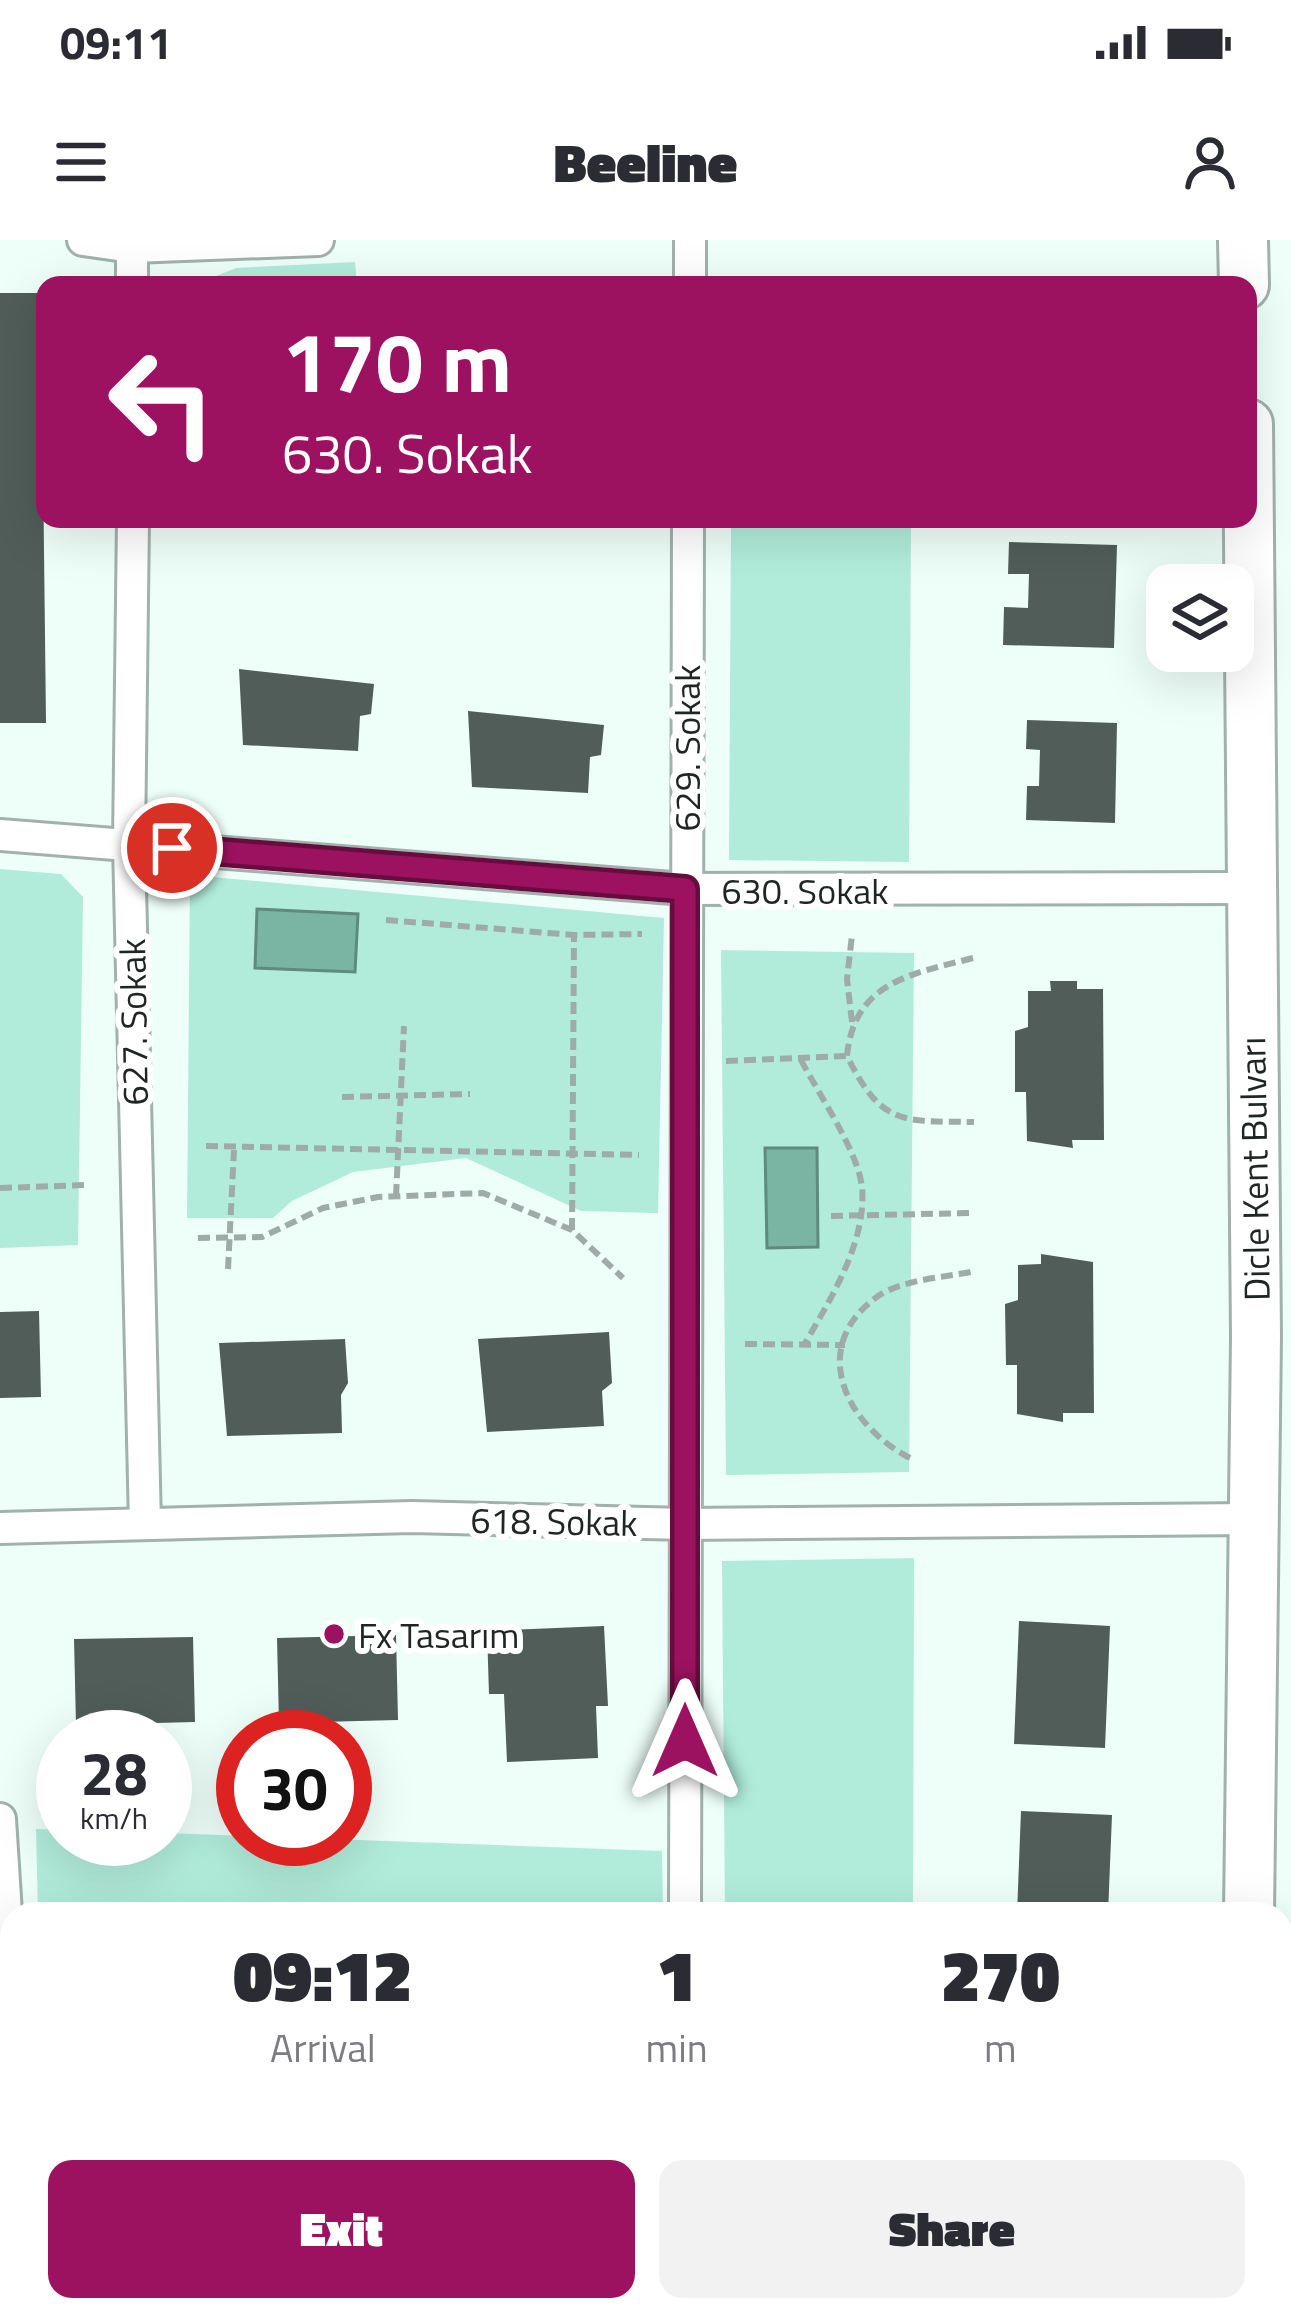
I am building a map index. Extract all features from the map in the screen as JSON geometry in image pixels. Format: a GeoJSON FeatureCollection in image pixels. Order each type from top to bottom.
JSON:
{"type":"FeatureCollection","features":[{"type":"Feature","properties":{"kind":"main road"},"geometry":{"type":"LineString","coordinates":[[1243,240],[1244,276]]}},
{"type":"Feature","properties":{"kind":"main road","name":"Dicle Kent Bulvarı"},"geometry":{"type":"LineString","coordinates":[[1249,528],[1249,1902]]}},
{"type":"Feature","properties":{"kind":"street"},"geometry":{"type":"LineString","coordinates":[[83,240],[318,240]]}},
{"type":"Feature","properties":{"kind":"street"},"geometry":{"type":"LineString","coordinates":[[689,276],[690,240]]}},
{"type":"Feature","properties":{"kind":"street"},"geometry":{"type":"LineString","coordinates":[[132,243],[132,276]]}},
{"type":"Feature","properties":{"kind":"street","name":"627. Sokak"},"geometry":{"type":"LineString","coordinates":[[133,528],[129,844],[145,1524]]}},
{"type":"Feature","properties":{"kind":"street","name":"629. Sokak"},"geometry":{"type":"LineString","coordinates":[[685,1902],[688,528]]}},
{"type":"Feature","properties":{"kind":"street","name":"630. Sokak"},"geometry":{"type":"LineString","coordinates":[[0,835],[685,889],[1252,888]]}},
{"type":"Feature","properties":{"kind":"street","name":"618. Sokak"},"geometry":{"type":"LineString","coordinates":[[0,1528],[412,1517],[685,1524],[1252,1519]]}},
{"type":"Feature","properties":{"kind":"street"},"geometry":{"type":"LineString","coordinates":[[0,1819],[5,1902]]}},
{"type":"Feature","properties":{"kind":"path"},"geometry":{"type":"LineString","coordinates":[[386,920],[574,935],[642,934]]}},
{"type":"Feature","properties":{"kind":"path"},"geometry":{"type":"LineString","coordinates":[[572,1230],[574,935]]}},
{"type":"Feature","properties":{"kind":"path"},"geometry":{"type":"LineString","coordinates":[[852,935],[847,979],[852,1026],[847,1056],[870,1098],[899,1121],[974,1122]]}},
{"type":"Feature","properties":{"kind":"path"},"geometry":{"type":"LineString","coordinates":[[852,1026],[872,994],[898,977],[973,958]]}},
{"type":"Feature","properties":{"kind":"path"},"geometry":{"type":"LineString","coordinates":[[396,1196],[404,1025]]}},
{"type":"Feature","properties":{"kind":"path"},"geometry":{"type":"LineString","coordinates":[[726,1060],[847,1056]]}},
{"type":"Feature","properties":{"kind":"path"},"geometry":{"type":"LineString","coordinates":[[801,1060],[862,1189],[839,1282],[804,1345]]}},
{"type":"Feature","properties":{"kind":"path"},"geometry":{"type":"LineString","coordinates":[[342,1097],[470,1094]]}},
{"type":"Feature","properties":{"kind":"path"},"geometry":{"type":"LineString","coordinates":[[206,1146],[639,1155]]}},
{"type":"Feature","properties":{"kind":"path"},"geometry":{"type":"LineString","coordinates":[[228,1269],[234,1150]]}},
{"type":"Feature","properties":{"kind":"path"},"geometry":{"type":"LineString","coordinates":[[0,1188],[87,1185]]}},
{"type":"Feature","properties":{"kind":"path"},"geometry":{"type":"LineString","coordinates":[[198,1238],[262,1237],[323,1208],[396,1196],[483,1193],[572,1230],[622,1278]]}},
{"type":"Feature","properties":{"kind":"path"},"geometry":{"type":"LineString","coordinates":[[831,1216],[974,1213]]}},
{"type":"Feature","properties":{"kind":"path"},"geometry":{"type":"LineString","coordinates":[[910,1458],[887,1447],[854,1414],[839,1378],[845,1345],[871,1301],[888,1290],[975,1271]]}},
{"type":"Feature","properties":{"kind":"path"},"geometry":{"type":"LineString","coordinates":[[745,1344],[845,1345]]}},
{"type":"Feature","properties":{"kind":"shaded area"},"geometry":{"type":"Polygon","coordinates":[[[355,262],[356,276],[216,276],[236,268],[355,262]]]}},
{"type":"Feature","properties":{"kind":"shaded area"},"geometry":{"type":"Polygon","coordinates":[[[731,528],[911,528],[909,862],[729,860],[731,528]]]}},
{"type":"Feature","properties":{"kind":"shaded area"},"geometry":{"type":"Polygon","coordinates":[[[0,869],[61,874],[83,897],[78,1245],[0,1248],[0,869]]]}},
{"type":"Feature","properties":{"kind":"shaded area"},"geometry":{"type":"Polygon","coordinates":[[[190,875],[664,918],[658,1213],[581,1211],[466,1158],[353,1172],[292,1201],[273,1218],[187,1218],[190,875]]]}},
{"type":"Feature","properties":{"kind":"shaded area"},"geometry":{"type":"Polygon","coordinates":[[[257,909],[358,914],[355,972],[255,968],[257,909]]]}},
{"type":"Feature","properties":{"kind":"shaded area"},"geometry":{"type":"Polygon","coordinates":[[[721,950],[914,953],[909,1472],[726,1475],[721,950]]]}},
{"type":"Feature","properties":{"kind":"shaded area"},"geometry":{"type":"Polygon","coordinates":[[[765,1148],[817,1148],[818,1247],[767,1248],[765,1148]]]}},
{"type":"Feature","properties":{"kind":"shaded area"},"geometry":{"type":"Polygon","coordinates":[[[914,1558],[913,1902],[725,1902],[722,1561],[914,1558]]]}},
{"type":"Feature","properties":{"kind":"shaded area"},"geometry":{"type":"Polygon","coordinates":[[[192,1834],[216,1835],[216,1866],[372,1866],[372,1840],[662,1851],[663,1902],[38,1902],[37,1866],[192,1866],[192,1834]]]}},
{"type":"Feature","properties":{"kind":"building"},"geometry":{"type":"Polygon","coordinates":[[[0,293],[36,293],[36,528],[44,528],[46,723],[0,723],[0,293]]]}},
{"type":"Feature","properties":{"kind":"building"},"geometry":{"type":"Polygon","coordinates":[[[1009,542],[1117,545],[1114,648],[1003,645],[1004,607],[1028,608],[1029,574],[1008,574],[1009,542]]]}},
{"type":"Feature","properties":{"kind":"building"},"geometry":{"type":"Polygon","coordinates":[[[239,669],[374,684],[371,714],[360,716],[358,751],[243,745],[239,669]]]}},
{"type":"Feature","properties":{"kind":"building"},"geometry":{"type":"Polygon","coordinates":[[[468,711],[604,725],[601,755],[590,757],[588,793],[472,787],[468,711]]]}},
{"type":"Feature","properties":{"kind":"building"},"geometry":{"type":"Polygon","coordinates":[[[1027,720],[1117,723],[1115,823],[1026,820],[1027,786],[1039,786],[1040,750],[1026,749],[1027,720]]]}},
{"type":"Feature","properties":{"kind":"building"},"geometry":{"type":"Polygon","coordinates":[[[1050,981],[1077,981],[1077,989],[1103,989],[1104,1140],[1072,1140],[1073,1148],[1027,1141],[1026,1092],[1015,1092],[1015,1031],[1028,1027],[1028,991],[1051,991],[1050,981]]]}},
{"type":"Feature","properties":{"kind":"building"},"geometry":{"type":"Polygon","coordinates":[[[1041,1254],[1093,1262],[1094,1413],[1063,1413],[1063,1422],[1017,1414],[1017,1365],[1006,1365],[1005,1304],[1018,1300],[1018,1265],[1041,1264],[1041,1254]]]}},
{"type":"Feature","properties":{"kind":"building"},"geometry":{"type":"Polygon","coordinates":[[[39,1311],[41,1397],[0,1398],[0,1312],[39,1311]]]}},
{"type":"Feature","properties":{"kind":"building"},"geometry":{"type":"Polygon","coordinates":[[[609,1332],[612,1383],[602,1391],[604,1426],[487,1432],[478,1339],[609,1332]]]}},
{"type":"Feature","properties":{"kind":"building"},"geometry":{"type":"Polygon","coordinates":[[[345,1339],[348,1383],[341,1395],[342,1433],[227,1436],[219,1343],[345,1339]]]}},
{"type":"Feature","properties":{"kind":"building"},"geometry":{"type":"Polygon","coordinates":[[[1019,1621],[1110,1626],[1105,1748],[1014,1744],[1019,1621]]]}},
{"type":"Feature","properties":{"kind":"building"},"geometry":{"type":"Polygon","coordinates":[[[604,1626],[608,1706],[596,1706],[598,1758],[507,1762],[504,1694],[489,1694],[487,1631],[604,1626]]]}},
{"type":"Feature","properties":{"kind":"building"},"geometry":{"type":"Polygon","coordinates":[[[396,1635],[398,1720],[372,1721],[372,1710],[279,1710],[277,1638],[396,1635]]]}},
{"type":"Feature","properties":{"kind":"building"},"geometry":{"type":"Polygon","coordinates":[[[193,1637],[195,1722],[192,1710],[76,1710],[74,1639],[193,1637]]]}},
{"type":"Feature","properties":{"kind":"building"},"geometry":{"type":"Polygon","coordinates":[[[1021,1811],[1112,1815],[1108,1902],[1017,1902],[1021,1811]]]}},
{"type":"Feature","properties":{"kind":"place","name":"Fx Tasarım"},"geometry":{"type":"Point","coordinates":[334,1634]}},
{"type":"Feature","properties":{"kind":"route"},"geometry":{"type":"LineString","coordinates":[[172,848],[685,889],[685,1741]]}}]}
